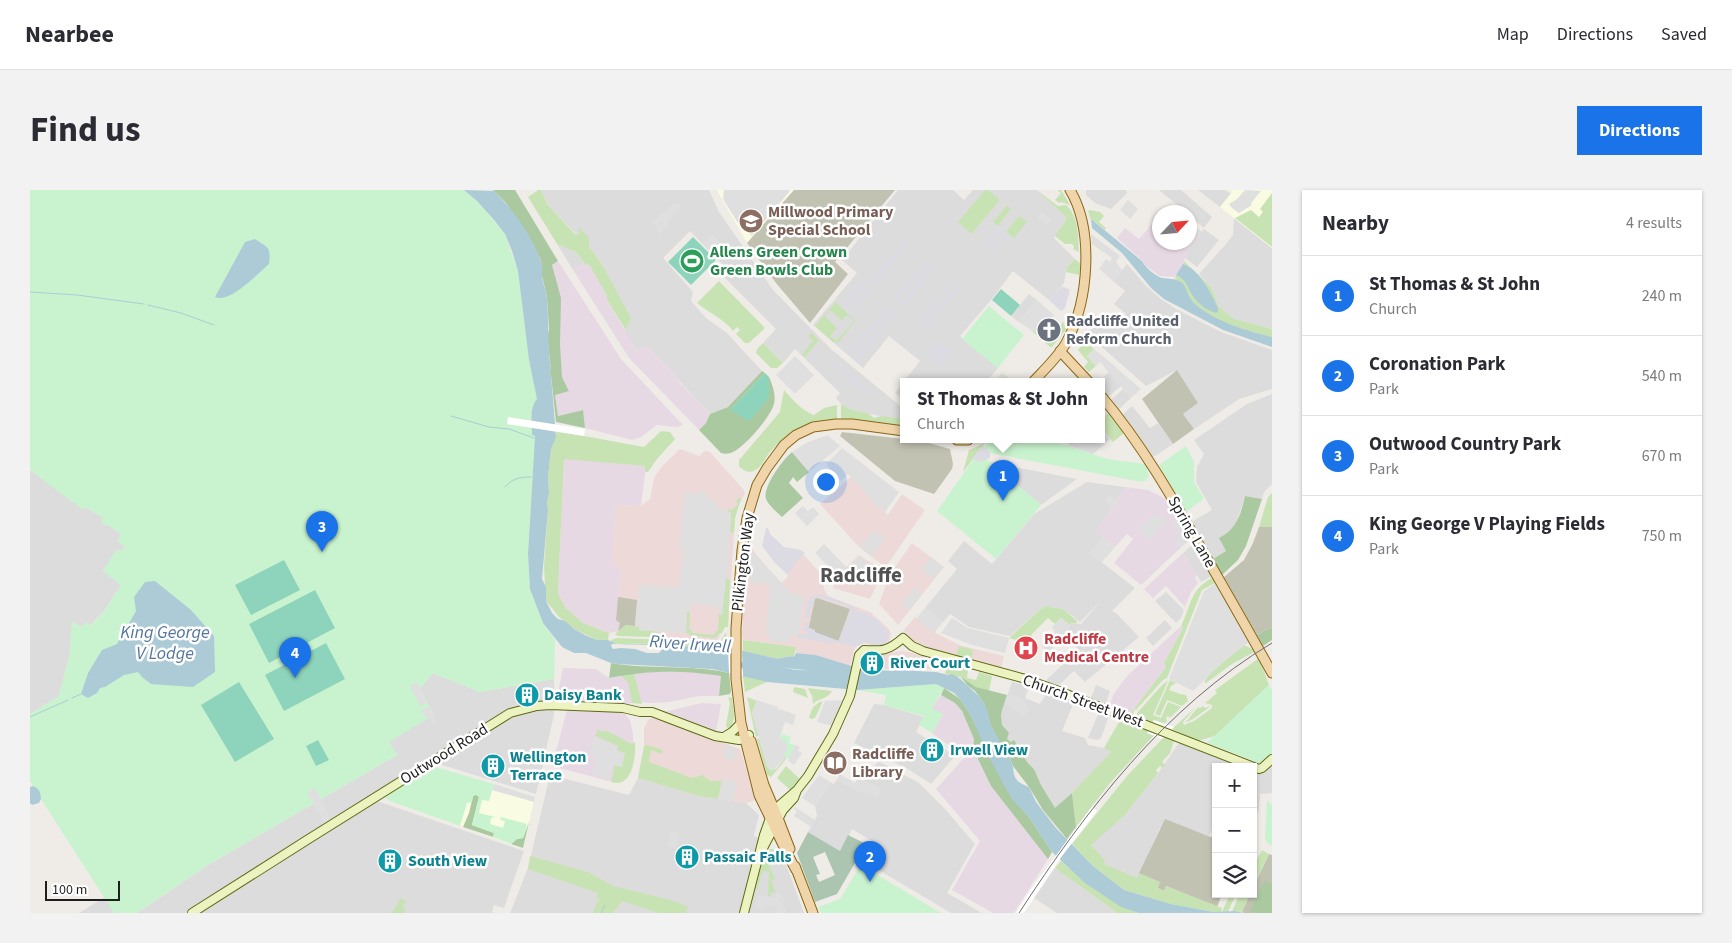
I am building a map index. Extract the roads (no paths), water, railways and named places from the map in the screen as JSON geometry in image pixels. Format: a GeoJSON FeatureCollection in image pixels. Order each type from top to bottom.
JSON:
{"type":"FeatureCollection","features":[{"type":"Feature","properties":{"kind":"main road"},"geometry":{"type":"LineString","coordinates":[[1036,378],[1067,343],[1085,286],[1086,264],[1083,221],[1076,200],[1070,190]]}},
{"type":"Feature","properties":{"kind":"main road"},"geometry":{"type":"LineString","coordinates":[[1060,351],[1085,378]]}},
{"type":"Feature","properties":{"kind":"main road","name":"Spring Lane"},"geometry":{"type":"LineString","coordinates":[[1105,401],[1160,478],[1232,600],[1272,673]]}},
{"type":"Feature","properties":{"kind":"main road","name":"Pilkington Way"},"geometry":{"type":"LineString","coordinates":[[774,818],[759,795],[736,679],[735,642],[740,569],[747,518],[757,485],[784,446],[796,436],[813,427],[852,424],[900,430]]}},
{"type":"Feature","properties":{"kind":"main road","name":"Pilkington Way"},"geometry":{"type":"LineString","coordinates":[[739,695],[741,722],[774,818]]}},
{"type":"Feature","properties":{"kind":"main road"},"geometry":{"type":"LineString","coordinates":[[774,818],[786,851],[796,870]]}},
{"type":"Feature","properties":{"kind":"main road"},"geometry":{"type":"LineString","coordinates":[[774,818],[813,913]]}},
{"type":"Feature","properties":{"kind":"street","name":"Church Street West"},"geometry":{"type":"LineString","coordinates":[[797,790],[808,776],[833,734],[851,692],[861,651],[879,652],[889,649],[903,638],[912,646],[923,651],[1022,678],[1133,719],[1259,769],[1272,759]]}},
{"type":"Feature","properties":{"kind":"street","name":"Outwood Road"},"geometry":{"type":"LineString","coordinates":[[192,913],[510,713],[543,706],[623,708],[640,712],[652,712],[715,736],[739,740],[746,736]]}},
{"type":"Feature","properties":{"kind":"street"},"geometry":{"type":"LineString","coordinates":[[724,736],[732,732],[741,722]]}},
{"type":"Feature","properties":{"kind":"street"},"geometry":{"type":"LineString","coordinates":[[764,785],[773,796],[778,798],[787,797]]}},
{"type":"Feature","properties":{"kind":"street"},"geometry":{"type":"LineString","coordinates":[[744,913],[764,835],[787,797],[797,790]]}},
{"type":"Feature","properties":{"kind":"street"},"geometry":{"type":"LineString","coordinates":[[760,854],[774,818],[794,798],[797,790]]}},
{"type":"Feature","properties":{"kind":"street"},"geometry":{"type":"LineString","coordinates":[[765,845],[776,843],[786,851]]}},
{"type":"Feature","properties":{"kind":"water"},"geometry":{"type":"Polygon","coordinates":[[[464,190],[494,191],[508,206],[533,242],[542,263],[542,277],[547,297],[551,369],[549,373],[551,375],[556,437],[551,449],[548,477],[548,510],[542,579],[546,587],[546,601],[552,613],[558,619],[565,621],[574,629],[587,636],[597,640],[608,640],[616,644],[655,644],[716,649],[725,646],[777,658],[794,657],[796,653],[816,655],[861,669],[952,674],[967,685],[984,704],[991,725],[1012,762],[1015,778],[1029,787],[1036,802],[1056,828],[1093,866],[1124,890],[1171,904],[1214,912],[1235,911],[1244,913],[1139,913],[1121,907],[1085,883],[1052,852],[1029,817],[1012,799],[991,761],[970,714],[960,699],[954,693],[936,684],[857,690],[767,682],[712,669],[611,663],[586,653],[574,653],[562,647],[543,623],[530,589],[528,554],[535,436],[532,435],[532,416],[534,403],[537,399],[529,360],[518,271],[505,234],[477,201],[464,190]],[[612,644],[613,649],[635,649],[647,653],[659,653],[664,647],[655,645],[612,644]],[[757,665],[756,668],[786,676],[810,676],[811,674],[805,670],[757,665]]]}},
{"type":"Feature","properties":{"kind":"water"},"geometry":{"type":"Polygon","coordinates":[[[1091,219],[1142,261],[1153,273],[1162,278],[1181,282],[1192,301],[1203,310],[1231,325],[1272,337],[1272,347],[1223,330],[1164,299],[1151,288],[1122,253],[1092,228],[1091,219]]]}},
{"type":"Feature","properties":{"kind":"water"},"geometry":{"type":"Polygon","coordinates":[[[255,239],[268,248],[269,264],[236,292],[221,298],[215,297],[245,242],[255,239]]]}},
{"type":"Feature","properties":{"kind":"water"},"geometry":{"type":"Polygon","coordinates":[[[1183,264],[1195,271],[1200,277],[1212,296],[1218,312],[1213,312],[1200,304],[1185,282],[1176,275],[1183,264]]]}},
{"type":"Feature","properties":{"kind":"water","name":"King George V Lodge"},"geometry":{"type":"Polygon","coordinates":[[[155,581],[191,610],[214,636],[215,672],[193,687],[151,684],[138,672],[124,675],[105,687],[100,688],[97,693],[88,698],[81,694],[88,673],[102,650],[117,644],[136,611],[134,597],[145,582],[155,581]]]}},
{"type":"Feature","properties":{"kind":"water"},"geometry":{"type":"Polygon","coordinates":[[[33,786],[39,791],[41,799],[39,803],[32,805],[30,803],[30,787],[33,786]]]}},
{"type":"Feature","properties":{"kind":"waterway"},"geometry":{"type":"LineString","coordinates":[[30,292],[77,295],[144,304]]}},
{"type":"Feature","properties":{"kind":"waterway"},"geometry":{"type":"LineString","coordinates":[[148,305],[181,313],[214,325]]}},
{"type":"Feature","properties":{"kind":"waterway"},"geometry":{"type":"LineString","coordinates":[[451,416],[489,427],[509,429],[534,438]]}},
{"type":"Feature","properties":{"kind":"waterway"},"geometry":{"type":"LineString","coordinates":[[505,487],[517,479],[531,477]]}},
{"type":"Feature","properties":{"kind":"waterway","name":"River Irwell"},"geometry":{"type":"LineString","coordinates":[[745,665],[793,674],[821,676]]}},
{"type":"Feature","properties":{"kind":"waterway"},"geometry":{"type":"LineString","coordinates":[[72,698],[81,694]]}},
{"type":"Feature","properties":{"kind":"waterway"},"geometry":{"type":"LineString","coordinates":[[30,717],[68,700]]}},
{"type":"Feature","properties":{"kind":"waterway"},"geometry":{"type":"LineString","coordinates":[[601,913],[605,905]]}},
{"type":"Feature","properties":{"kind":"tram line"},"geometry":{"type":"LineString","coordinates":[[1019,913],[1072,836],[1130,763],[1197,698],[1233,669],[1272,643]]}},
{"type":"Feature","properties":{"kind":"place","name":"Millwood Primary Special School"},"geometry":{"type":"Point","coordinates":[751,221]}},
{"type":"Feature","properties":{"kind":"place","name":"Allens Green Crown Green Bowls Club"},"geometry":{"type":"Point","coordinates":[692,261]}},
{"type":"Feature","properties":{"kind":"place","name":"Radcliffe United Reform Church"},"geometry":{"type":"Point","coordinates":[1049,330]}},
{"type":"Feature","properties":{"kind":"place","name":"St Thomas & St John"},"geometry":{"type":"Point","coordinates":[1003,501]}},
{"type":"Feature","properties":{"kind":"place","name":"Outwood Country Park"},"geometry":{"type":"Point","coordinates":[322,552]}},
{"type":"Feature","properties":{"kind":"place","name":"Radcliffe Medical Centre"},"geometry":{"type":"Point","coordinates":[1026,648]}},
{"type":"Feature","properties":{"kind":"place","name":"River Court"},"geometry":{"type":"Point","coordinates":[872,663]}},
{"type":"Feature","properties":{"kind":"place","name":"King George V Playing Fields"},"geometry":{"type":"Point","coordinates":[295,678]}},
{"type":"Feature","properties":{"kind":"place","name":"Daisy Bank"},"geometry":{"type":"Point","coordinates":[527,695]}},
{"type":"Feature","properties":{"kind":"place","name":"Irwell View"},"geometry":{"type":"Point","coordinates":[932,750]}},
{"type":"Feature","properties":{"kind":"place","name":"Radcliffe Library"},"geometry":{"type":"Point","coordinates":[835,763]}},
{"type":"Feature","properties":{"kind":"place","name":"Wellington Terrace"},"geometry":{"type":"Point","coordinates":[493,766]}},
{"type":"Feature","properties":{"kind":"place","name":"Passaic Falls"},"geometry":{"type":"Point","coordinates":[687,857]}},
{"type":"Feature","properties":{"kind":"place","name":"South View"},"geometry":{"type":"Point","coordinates":[390,861]}},
{"type":"Feature","properties":{"kind":"place","name":"Coronation Park"},"geometry":{"type":"Point","coordinates":[870,882]}},
{"type":"Feature","properties":{"kind":"district","name":"Radcliffe"},"geometry":{"type":"Point","coordinates":[861,575]}}]}
